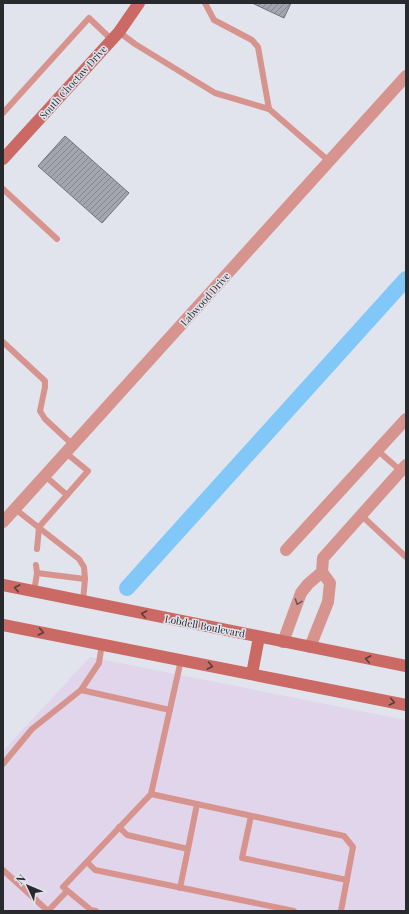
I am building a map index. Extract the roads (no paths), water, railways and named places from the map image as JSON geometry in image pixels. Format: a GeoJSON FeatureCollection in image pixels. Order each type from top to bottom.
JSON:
{"type":"FeatureCollection","features":[{"type":"Feature","properties":{"kind":"main road","name":"South Choctaw Drive"},"geometry":{"type":"LineString","coordinates":[[3,159],[115,36],[139,3]]}},
{"type":"Feature","properties":{"kind":"main road","name":"Lobdell Boulevard"},"geometry":{"type":"LineString","coordinates":[[3,585],[406,666]]}},
{"type":"Feature","properties":{"kind":"main road"},"geometry":{"type":"LineString","coordinates":[[3,625],[406,705]]}},
{"type":"Feature","properties":{"kind":"main road"},"geometry":{"type":"LineString","coordinates":[[252,674],[259,637]]}},
{"type":"Feature","properties":{"kind":"street","name":"Labwood Drive"},"geometry":{"type":"LineString","coordinates":[[3,522],[406,76]]}},
{"type":"Feature","properties":{"kind":"street"},"geometry":{"type":"LineString","coordinates":[[286,550],[406,419]]}},
{"type":"Feature","properties":{"kind":"street"},"geometry":{"type":"LineString","coordinates":[[310,647],[328,602],[330,583],[322,572],[323,558],[403,468]]}},
{"type":"Feature","properties":{"kind":"street"},"geometry":{"type":"LineString","coordinates":[[283,642],[301,593],[308,584],[322,572]]}},
{"type":"Feature","properties":{"kind":"lane"},"geometry":{"type":"LineString","coordinates":[[205,3],[214,20],[252,40],[258,46],[270,109]]}},
{"type":"Feature","properties":{"kind":"lane"},"geometry":{"type":"LineString","coordinates":[[3,114],[89,18],[115,36],[135,44],[215,93],[270,109],[329,161]]}},
{"type":"Feature","properties":{"kind":"lane"},"geometry":{"type":"LineString","coordinates":[[3,189],[57,239]]}},
{"type":"Feature","properties":{"kind":"lane"},"geometry":{"type":"LineString","coordinates":[[3,342],[45,381],[40,411],[88,471],[39,527],[37,549]]}},
{"type":"Feature","properties":{"kind":"lane"},"geometry":{"type":"LineString","coordinates":[[377,450],[403,468]]}},
{"type":"Feature","properties":{"kind":"lane"},"geometry":{"type":"LineString","coordinates":[[45,476],[67,494]]}},
{"type":"Feature","properties":{"kind":"lane"},"geometry":{"type":"LineString","coordinates":[[15,509],[79,559],[84,568],[85,579],[83,602]]}},
{"type":"Feature","properties":{"kind":"lane"},"geometry":{"type":"LineString","coordinates":[[361,515],[406,557]]}},
{"type":"Feature","properties":{"kind":"lane"},"geometry":{"type":"LineString","coordinates":[[34,592],[37,573],[36,565]]}},
{"type":"Feature","properties":{"kind":"lane"},"geometry":{"type":"LineString","coordinates":[[37,573],[85,579]]}},
{"type":"Feature","properties":{"kind":"lane"},"geometry":{"type":"LineString","coordinates":[[3,764],[32,729],[80,690],[99,663],[102,644]]}},
{"type":"Feature","properties":{"kind":"lane"},"geometry":{"type":"LineString","coordinates":[[96,911],[91,910],[63,887],[150,794],[181,660]]}},
{"type":"Feature","properties":{"kind":"lane"},"geometry":{"type":"LineString","coordinates":[[80,690],[170,710]]}},
{"type":"Feature","properties":{"kind":"lane"},"geometry":{"type":"LineString","coordinates":[[150,794],[344,836],[353,846],[341,911]]}},
{"type":"Feature","properties":{"kind":"lane"},"geometry":{"type":"LineString","coordinates":[[180,888],[197,804]]}},
{"type":"Feature","properties":{"kind":"lane"},"geometry":{"type":"LineString","coordinates":[[251,816],[242,858],[347,880]]}},
{"type":"Feature","properties":{"kind":"lane"},"geometry":{"type":"LineString","coordinates":[[119,827],[127,835],[188,849]]}},
{"type":"Feature","properties":{"kind":"lane"},"geometry":{"type":"LineString","coordinates":[[87,862],[95,870],[294,911]]}},
{"type":"Feature","properties":{"kind":"lane"},"geometry":{"type":"LineString","coordinates":[[3,870],[48,911],[67,890]]}},
{"type":"Feature","properties":{"kind":"waterway"},"geometry":{"type":"LineString","coordinates":[[127,588],[406,279]]}}]}
